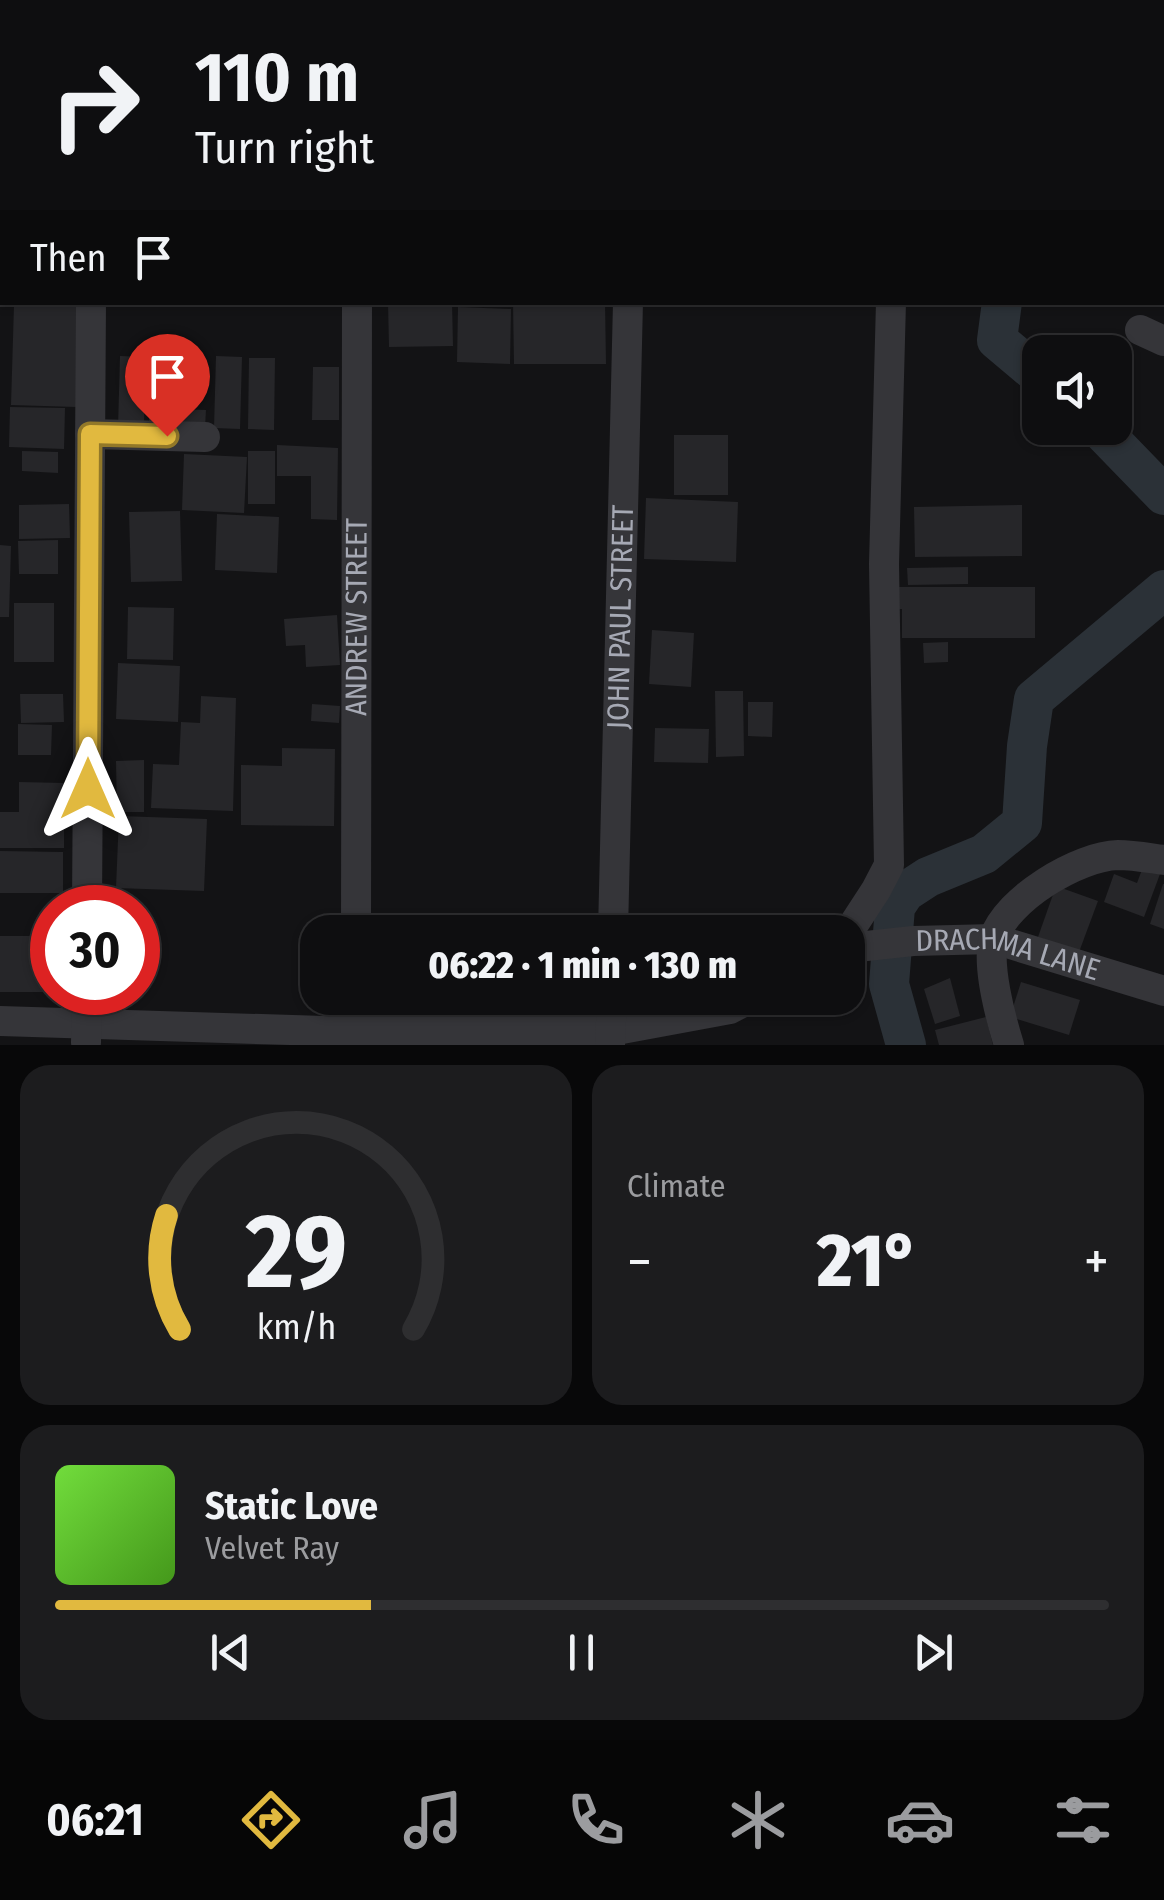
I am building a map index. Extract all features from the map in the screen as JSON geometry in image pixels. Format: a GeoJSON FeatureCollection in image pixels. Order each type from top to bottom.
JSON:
{"type":"FeatureCollection","features":[{"type":"Feature","properties":{"kind":"street"},"geometry":{"type":"LineString","coordinates":[[87,885],[90,305]]}},
{"type":"Feature","properties":{"kind":"street","name":"ANDREW STREET"},"geometry":{"type":"LineString","coordinates":[[356,915],[357,305]]}},
{"type":"Feature","properties":{"kind":"street","name":"JOHN PAUL STREET"},"geometry":{"type":"LineString","coordinates":[[613,915],[628,305]]}},
{"type":"Feature","properties":{"kind":"street"},"geometry":{"type":"LineString","coordinates":[[864,915],[889,864],[884,564],[891,305]]}},
{"type":"Feature","properties":{"kind":"street"},"geometry":{"type":"LineString","coordinates":[[90,434],[206,437]]}},
{"type":"Feature","properties":{"kind":"street"},"geometry":{"type":"LineString","coordinates":[[1009,1045],[998,1009],[994,939],[1009,916],[1034,888],[1077,866],[1115,855],[1164,860]]}},
{"type":"Feature","properties":{"kind":"street","name":"DRACHMA LANE"},"geometry":{"type":"LineString","coordinates":[[865,942],[994,939],[1164,991]]}},
{"type":"Feature","properties":{"kind":"street"},"geometry":{"type":"LineString","coordinates":[[0,1021],[86,1035],[611,1038],[705,1015]]}},
{"type":"Feature","properties":{"kind":"building"},"geometry":{"type":"Polygon","coordinates":[[[14,305],[79,306],[76,407],[11,405],[14,305]]]}},
{"type":"Feature","properties":{"kind":"building"},"geometry":{"type":"Polygon","coordinates":[[[388,305],[452,305],[453,346],[389,347],[388,305]]]}},
{"type":"Feature","properties":{"kind":"building"},"geometry":{"type":"Polygon","coordinates":[[[513,305],[605,305],[606,364],[514,364],[513,305]]]}},
{"type":"Feature","properties":{"kind":"building"},"geometry":{"type":"Polygon","coordinates":[[[458,307],[511,309],[510,364],[457,362],[458,307]]]}},
{"type":"Feature","properties":{"kind":"building"},"geometry":{"type":"Polygon","coordinates":[[[120,356],[145,357],[144,429],[118,428],[120,356]]]}},
{"type":"Feature","properties":{"kind":"building"},"geometry":{"type":"Polygon","coordinates":[[[216,356],[242,357],[240,429],[214,428],[216,356]]]}},
{"type":"Feature","properties":{"kind":"building"},"geometry":{"type":"Polygon","coordinates":[[[249,358],[275,358],[274,430],[248,429],[249,358]]]}},
{"type":"Feature","properties":{"kind":"building"},"geometry":{"type":"Polygon","coordinates":[[[150,359],[177,360],[176,377],[149,376],[150,359]]]}},
{"type":"Feature","properties":{"kind":"building"},"geometry":{"type":"Polygon","coordinates":[[[313,367],[339,367],[339,420],[312,420],[313,367]]]}},
{"type":"Feature","properties":{"kind":"building"},"geometry":{"type":"Polygon","coordinates":[[[149,379],[176,379],[175,428],[149,427],[149,379]]]}},
{"type":"Feature","properties":{"kind":"building"},"geometry":{"type":"Polygon","coordinates":[[[10,407],[65,408],[64,449],[9,447],[10,407]]]}},
{"type":"Feature","properties":{"kind":"building"},"geometry":{"type":"Polygon","coordinates":[[[178,409],[206,410],[205,427],[177,426],[178,409]]]}},
{"type":"Feature","properties":{"kind":"building"},"geometry":{"type":"Polygon","coordinates":[[[674,435],[728,435],[728,495],[674,495],[674,435]]]}},
{"type":"Feature","properties":{"kind":"building"},"geometry":{"type":"Polygon","coordinates":[[[277,445],[338,448],[337,520],[311,519],[311,476],[277,476],[277,445]]]}},
{"type":"Feature","properties":{"kind":"building"},"geometry":{"type":"Polygon","coordinates":[[[22,451],[58,452],[58,473],[22,471],[22,451]]]}},
{"type":"Feature","properties":{"kind":"building"},"geometry":{"type":"Polygon","coordinates":[[[248,451],[275,451],[275,504],[248,504],[248,451]]]}},
{"type":"Feature","properties":{"kind":"building"},"geometry":{"type":"Polygon","coordinates":[[[184,454],[247,457],[244,513],[182,510],[184,454]]]}},
{"type":"Feature","properties":{"kind":"building"},"geometry":{"type":"Polygon","coordinates":[[[646,498],[738,502],[736,562],[644,559],[646,498]]]}},
{"type":"Feature","properties":{"kind":"building"},"geometry":{"type":"Polygon","coordinates":[[[69,504],[70,538],[19,539],[19,505],[69,504]]]}},
{"type":"Feature","properties":{"kind":"building"},"geometry":{"type":"Polygon","coordinates":[[[1022,505],[1022,556],[915,557],[914,507],[1022,505]]]}},
{"type":"Feature","properties":{"kind":"building"},"geometry":{"type":"Polygon","coordinates":[[[180,511],[182,581],[131,582],[129,512],[180,511]]]}},
{"type":"Feature","properties":{"kind":"building"},"geometry":{"type":"Polygon","coordinates":[[[217,514],[279,517],[277,573],[215,570],[217,514]]]}},
{"type":"Feature","properties":{"kind":"building"},"geometry":{"type":"Polygon","coordinates":[[[58,540],[58,574],[19,574],[18,541],[58,540]]]}},
{"type":"Feature","properties":{"kind":"building"},"geometry":{"type":"Polygon","coordinates":[[[0,545],[11,546],[9,617],[0,617],[0,545]]]}},
{"type":"Feature","properties":{"kind":"building"},"geometry":{"type":"Polygon","coordinates":[[[968,567],[968,584],[908,585],[907,568],[968,567]]]}},
{"type":"Feature","properties":{"kind":"building"},"geometry":{"type":"Polygon","coordinates":[[[889,587],[1035,587],[1035,638],[902,638],[902,609],[889,609],[889,587]]]}},
{"type":"Feature","properties":{"kind":"building"},"geometry":{"type":"Polygon","coordinates":[[[14,603],[54,603],[54,662],[14,662],[14,603]]]}},
{"type":"Feature","properties":{"kind":"building"},"geometry":{"type":"Polygon","coordinates":[[[128,607],[174,608],[173,660],[127,659],[128,607]]]}},
{"type":"Feature","properties":{"kind":"building"},"geometry":{"type":"Polygon","coordinates":[[[337,615],[340,665],[306,667],[305,645],[286,646],[284,619],[337,615]]]}},
{"type":"Feature","properties":{"kind":"building"},"geometry":{"type":"Polygon","coordinates":[[[652,630],[694,633],[691,687],[649,684],[652,630]]]}},
{"type":"Feature","properties":{"kind":"building"},"geometry":{"type":"Polygon","coordinates":[[[948,642],[948,662],[924,663],[923,643],[948,642]]]}},
{"type":"Feature","properties":{"kind":"building"},"geometry":{"type":"Polygon","coordinates":[[[118,663],[180,666],[178,722],[116,719],[118,663]]]}},
{"type":"Feature","properties":{"kind":"building"},"geometry":{"type":"Polygon","coordinates":[[[715,691],[743,691],[744,756],[716,757],[715,691]]]}},
{"type":"Feature","properties":{"kind":"building"},"geometry":{"type":"Polygon","coordinates":[[[20,694],[63,694],[64,722],[21,723],[20,694]]]}},
{"type":"Feature","properties":{"kind":"building"},"geometry":{"type":"Polygon","coordinates":[[[201,696],[236,698],[233,811],[151,808],[153,764],[179,765],[181,722],[200,723],[201,696]]]}},
{"type":"Feature","properties":{"kind":"building"},"geometry":{"type":"Polygon","coordinates":[[[748,702],[773,702],[772,737],[748,736],[748,702]]]}},
{"type":"Feature","properties":{"kind":"building"},"geometry":{"type":"Polygon","coordinates":[[[312,704],[340,706],[339,723],[311,721],[312,704]]]}},
{"type":"Feature","properties":{"kind":"building"},"geometry":{"type":"Polygon","coordinates":[[[18,724],[52,725],[51,755],[18,755],[18,724]]]}},
{"type":"Feature","properties":{"kind":"building"},"geometry":{"type":"Polygon","coordinates":[[[655,728],[709,729],[708,763],[654,762],[655,728]]]}},
{"type":"Feature","properties":{"kind":"building"},"geometry":{"type":"Polygon","coordinates":[[[282,748],[335,749],[334,826],[241,825],[241,765],[282,766],[282,748]]]}},
{"type":"Feature","properties":{"kind":"building"},"geometry":{"type":"Polygon","coordinates":[[[144,760],[144,812],[117,812],[116,761],[144,760]]]}},
{"type":"Feature","properties":{"kind":"building"},"geometry":{"type":"Polygon","coordinates":[[[19,782],[64,783],[64,848],[0,848],[0,812],[19,812],[19,782]]]}},
{"type":"Feature","properties":{"kind":"building"},"geometry":{"type":"Polygon","coordinates":[[[119,816],[207,819],[204,891],[116,885],[119,816]]]}},
{"type":"Feature","properties":{"kind":"building"},"geometry":{"type":"Polygon","coordinates":[[[0,851],[63,852],[63,885],[30,885],[30,893],[0,893],[0,851]]]}},
{"type":"Feature","properties":{"kind":"building"},"geometry":{"type":"Polygon","coordinates":[[[1143,867],[1160,874],[1144,917],[1104,902],[1114,874],[1137,883],[1143,867]]]}},
{"type":"Feature","properties":{"kind":"building"},"geometry":{"type":"Polygon","coordinates":[[[1164,884],[1164,929],[1150,924],[1164,884]]]}},
{"type":"Feature","properties":{"kind":"building"},"geometry":{"type":"Polygon","coordinates":[[[1056,886],[1098,901],[1079,952],[1038,937],[1056,886]]]}},
{"type":"Feature","properties":{"kind":"building"},"geometry":{"type":"Polygon","coordinates":[[[0,936],[30,936],[30,992],[0,992],[0,936]]]}},
{"type":"Feature","properties":{"kind":"building"},"geometry":{"type":"Polygon","coordinates":[[[950,978],[960,1016],[935,1024],[924,989],[950,978]]]}},
{"type":"Feature","properties":{"kind":"building"},"geometry":{"type":"Polygon","coordinates":[[[1021,982],[1080,1000],[1069,1035],[1010,1017],[1021,982]]]}},
{"type":"Feature","properties":{"kind":"building"},"geometry":{"type":"Polygon","coordinates":[[[986,1017],[993,1045],[939,1045],[935,1030],[986,1017]]]}},
{"type":"Feature","properties":{"kind":"waterway"},"geometry":{"type":"LineString","coordinates":[[1002,305],[997,340],[1022,361]]}},
{"type":"Feature","properties":{"kind":"waterway"},"geometry":{"type":"LineString","coordinates":[[1115,445],[1164,495]]}},
{"type":"Feature","properties":{"kind":"waterway"},"geometry":{"type":"LineString","coordinates":[[906,1045],[889,984],[895,907],[905,892],[928,877],[984,854],[1022,823],[1034,699],[1164,590]]}},
{"type":"Feature","properties":{"kind":"route"},"geometry":{"type":"LineString","coordinates":[[88,789],[90,434],[167,436]]}}]}
